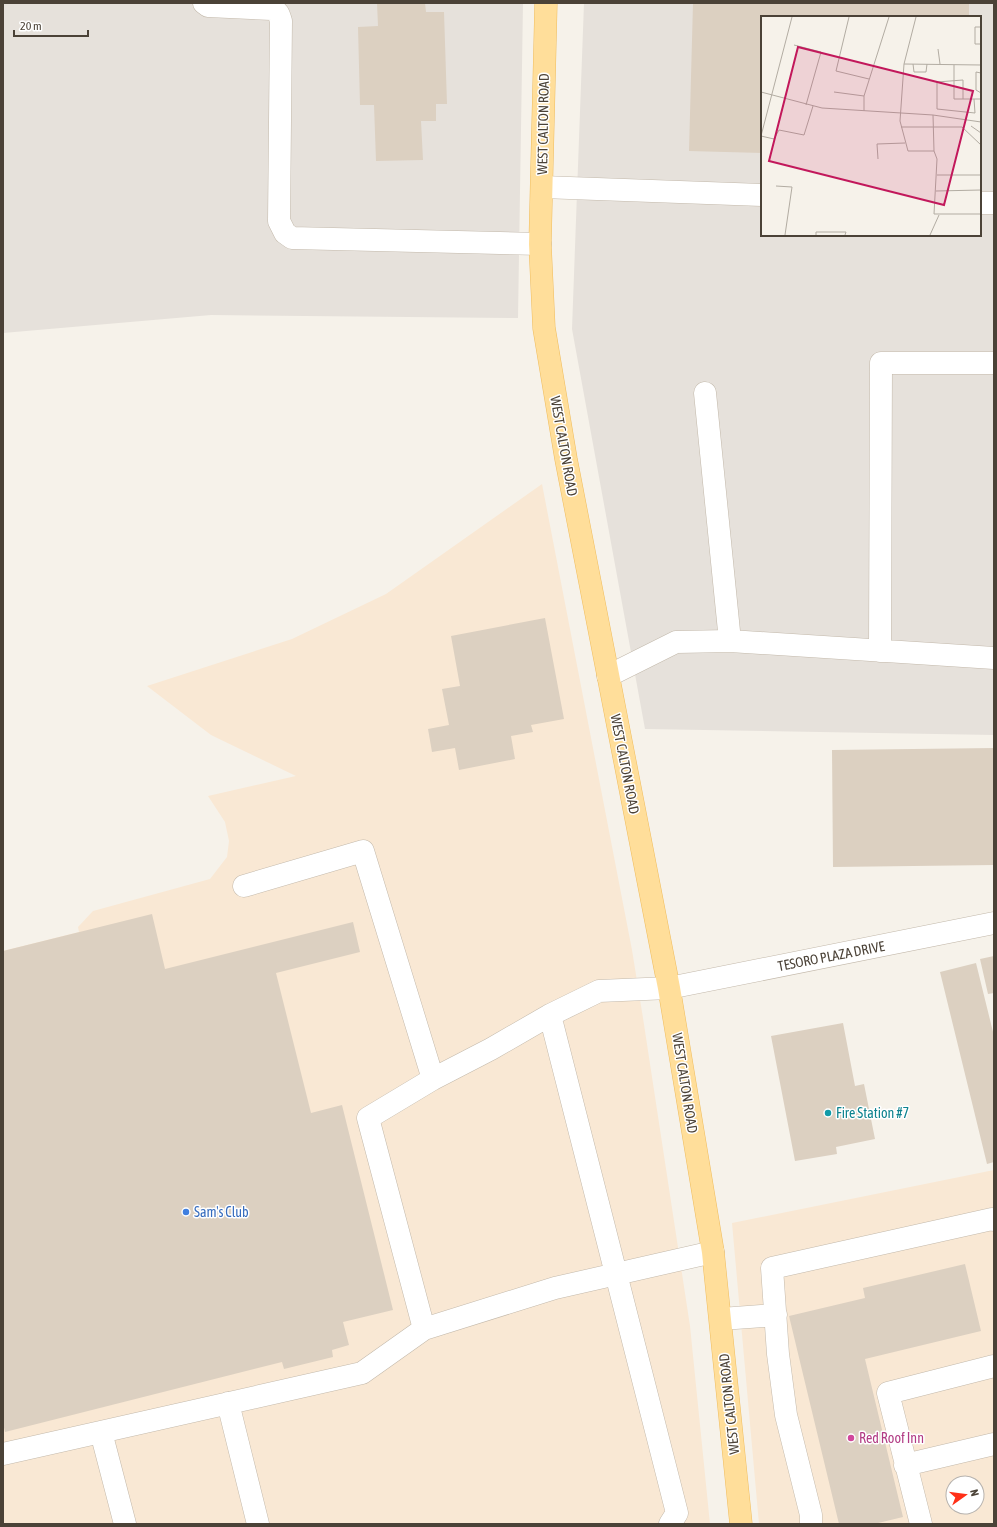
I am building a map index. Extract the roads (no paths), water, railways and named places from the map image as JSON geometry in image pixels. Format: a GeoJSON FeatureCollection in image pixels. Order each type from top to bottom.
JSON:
{"type":"FeatureCollection","features":[{"type":"Feature","properties":{"kind":"main road","name":"WEST CALTON ROAD"},"geometry":{"type":"LineString","coordinates":[[546,3],[540,244],[544,328],[566,459],[669,988],[713,1252],[741,1524]]}},
{"type":"Feature","properties":{"kind":"street"},"geometry":{"type":"LineString","coordinates":[[204,3],[208,6],[272,9],[277,11],[279,14],[281,21],[279,221],[285,233],[292,238],[540,244]]}},
{"type":"Feature","properties":{"kind":"street"},"geometry":{"type":"LineString","coordinates":[[542,186],[761,195]]}},
{"type":"Feature","properties":{"kind":"street"},"geometry":{"type":"LineString","coordinates":[[981,203],[994,203]]}},
{"type":"Feature","properties":{"kind":"street"},"geometry":{"type":"LineString","coordinates":[[880,651],[881,363],[994,363]]}},
{"type":"Feature","properties":{"kind":"street"},"geometry":{"type":"LineString","coordinates":[[705,393],[730,641]]}},
{"type":"Feature","properties":{"kind":"street"},"geometry":{"type":"LineString","coordinates":[[608,676],[676,642],[730,641],[994,658]]}},
{"type":"Feature","properties":{"kind":"street"},"geometry":{"type":"LineString","coordinates":[[244,886],[363,851],[433,1079]]}},
{"type":"Feature","properties":{"kind":"street","name":"TESORO PLAZA DRIVE"},"geometry":{"type":"LineString","coordinates":[[424,1329],[368,1118],[433,1079],[491,1049],[550,1015],[599,991],[669,988],[994,923]]}},
{"type":"Feature","properties":{"kind":"street"},"geometry":{"type":"LineString","coordinates":[[550,1015],[677,1513],[670,1524]]}},
{"type":"Feature","properties":{"kind":"street"},"geometry":{"type":"LineString","coordinates":[[811,1524],[811,1515],[786,1415],[778,1354],[772,1268],[992,1218],[994,1220]]}},
{"type":"Feature","properties":{"kind":"street"},"geometry":{"type":"LineString","coordinates":[[3,1454],[362,1373],[424,1329],[555,1288],[713,1252]]}},
{"type":"Feature","properties":{"kind":"street"},"geometry":{"type":"LineString","coordinates":[[721,1319],[776,1315]]}},
{"type":"Feature","properties":{"kind":"street"},"geometry":{"type":"LineString","coordinates":[[921,1524],[905,1466],[888,1393],[994,1366]]}},
{"type":"Feature","properties":{"kind":"street"},"geometry":{"type":"LineString","coordinates":[[228,1403],[258,1524]]}},
{"type":"Feature","properties":{"kind":"street"},"geometry":{"type":"LineString","coordinates":[[101,1432],[125,1524]]}},
{"type":"Feature","properties":{"kind":"street"},"geometry":{"type":"LineString","coordinates":[[905,1466],[994,1444]]}},
{"type":"Feature","properties":{"kind":"place","name":"Fire Station #7"},"geometry":{"type":"Point","coordinates":[828,1113]}},
{"type":"Feature","properties":{"kind":"place","name":"Sam's Club"},"geometry":{"type":"Point","coordinates":[186,1212]}},
{"type":"Feature","properties":{"kind":"place","name":"Red Roof Inn"},"geometry":{"type":"Point","coordinates":[851,1438]}}]}
